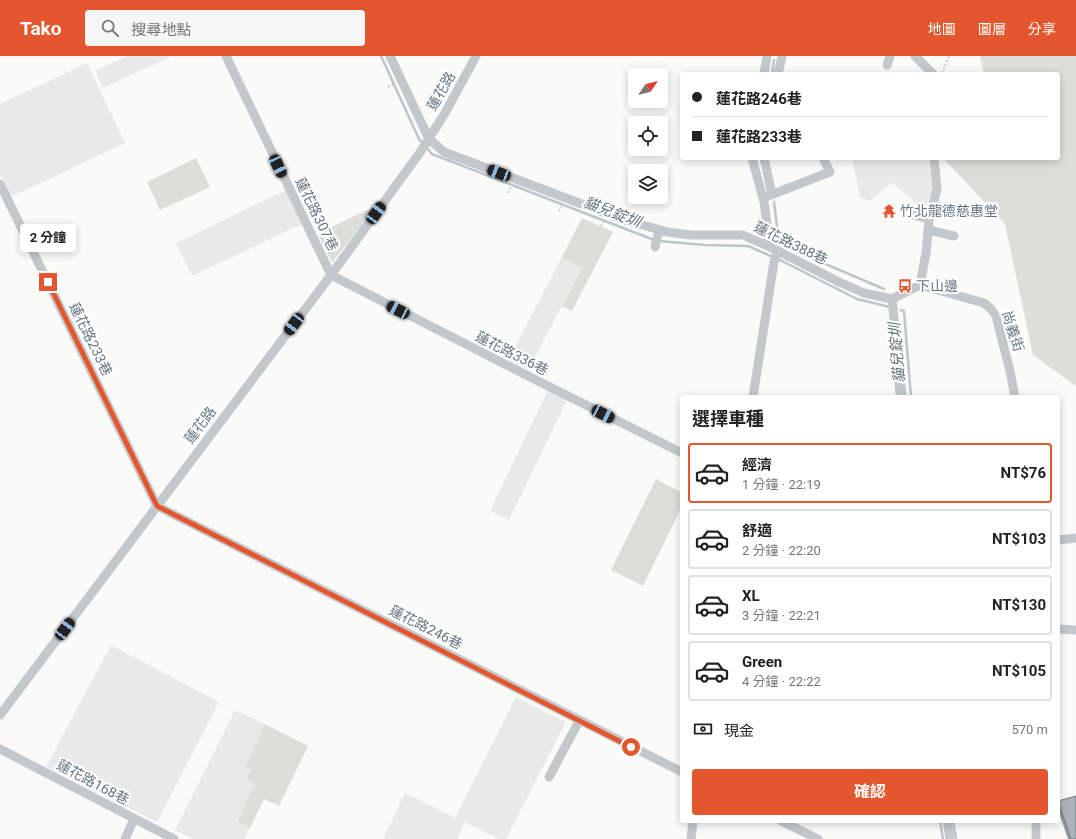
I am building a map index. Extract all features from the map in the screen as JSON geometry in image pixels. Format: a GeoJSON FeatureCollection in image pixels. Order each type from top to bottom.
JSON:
{"type":"FeatureCollection","features":[{"type":"Feature","properties":{"kind":"street","name":"蓮花路307巷"},"geometry":{"type":"LineString","coordinates":[[226,56],[331,275]]}},
{"type":"Feature","properties":{"kind":"street"},"geometry":{"type":"LineString","coordinates":[[390,56],[429,140]]}},
{"type":"Feature","properties":{"kind":"street","name":"蓮花路"},"geometry":{"type":"LineString","coordinates":[[0,715],[331,275],[429,140],[476,56]]}},
{"type":"Feature","properties":{"kind":"street"},"geometry":{"type":"LineString","coordinates":[[764,72],[767,56]]}},
{"type":"Feature","properties":{"kind":"street"},"geometry":{"type":"LineString","coordinates":[[778,72],[782,56]]}},
{"type":"Feature","properties":{"kind":"street"},"geometry":{"type":"LineString","coordinates":[[887,65],[890,56]]}},
{"type":"Feature","properties":{"kind":"street"},"geometry":{"type":"LineString","coordinates":[[915,56],[931,72]]}},
{"type":"Feature","properties":{"kind":"street","name":"蓮花路388巷"},"geometry":{"type":"LineString","coordinates":[[429,140],[444,152],[624,220],[659,230],[690,235],[743,235],[864,293],[892,299]]}},
{"type":"Feature","properties":{"kind":"street"},"geometry":{"type":"LineString","coordinates":[[753,160],[763,198],[774,249],[774,262],[753,395]]}},
{"type":"Feature","properties":{"kind":"street"},"geometry":{"type":"LineString","coordinates":[[764,160],[772,194]]}},
{"type":"Feature","properties":{"kind":"street"},"geometry":{"type":"LineString","coordinates":[[763,198],[830,172],[824,160]]}},
{"type":"Feature","properties":{"kind":"street"},"geometry":{"type":"LineString","coordinates":[[902,395],[892,299],[920,285],[929,230],[929,219],[937,189],[934,160]]}},
{"type":"Feature","properties":{"kind":"street","name":"蓮花路233巷"},"geometry":{"type":"LineString","coordinates":[[0,184],[157,506]]}},
{"type":"Feature","properties":{"kind":"street"},"geometry":{"type":"LineString","coordinates":[[913,215],[929,219]]}},
{"type":"Feature","properties":{"kind":"street"},"geometry":{"type":"LineString","coordinates":[[655,247],[659,230]]}},
{"type":"Feature","properties":{"kind":"street"},"geometry":{"type":"LineString","coordinates":[[929,230],[954,236]]}},
{"type":"Feature","properties":{"kind":"street","name":"蓮花路336巷"},"geometry":{"type":"LineString","coordinates":[[331,275],[680,452]]}},
{"type":"Feature","properties":{"kind":"street","name":"尚義街"},"geometry":{"type":"LineString","coordinates":[[920,285],[984,303],[991,309],[996,316],[1015,395]]}},
{"type":"Feature","properties":{"kind":"street","name":"蓮花路246巷"},"geometry":{"type":"LineString","coordinates":[[157,506],[680,771]]}},
{"type":"Feature","properties":{"kind":"street"},"geometry":{"type":"LineString","coordinates":[[1060,540],[1076,538]]}},
{"type":"Feature","properties":{"kind":"street"},"geometry":{"type":"LineString","coordinates":[[1060,629],[1076,630]]}},
{"type":"Feature","properties":{"kind":"street"},"geometry":{"type":"LineString","coordinates":[[549,777],[579,721]]}},
{"type":"Feature","properties":{"kind":"street","name":"蓮花路168巷"},"geometry":{"type":"LineString","coordinates":[[0,749],[174,839]]}},
{"type":"Feature","properties":{"kind":"street"},"geometry":{"type":"LineString","coordinates":[[125,839],[134,819]]}},
{"type":"Feature","properties":{"kind":"street"},"geometry":{"type":"LineString","coordinates":[[691,839],[693,823]]}},
{"type":"Feature","properties":{"kind":"street"},"geometry":{"type":"LineString","coordinates":[[785,823],[818,839]]}},
{"type":"Feature","properties":{"kind":"street"},"geometry":{"type":"LineString","coordinates":[[947,823],[950,839]]}},
{"type":"Feature","properties":{"kind":"street"},"geometry":{"type":"LineString","coordinates":[[1036,823],[1036,839]]}},
{"type":"Feature","properties":{"kind":"path"},"geometry":{"type":"LineString","coordinates":[[942,72],[948,56]]}},
{"type":"Feature","properties":{"kind":"shaded area"},"geometry":{"type":"Polygon","coordinates":[[[127,56],[172,56],[103,88],[95,71],[127,56]]]}},
{"type":"Feature","properties":{"kind":"shaded area"},"geometry":{"type":"Polygon","coordinates":[[[980,56],[1076,56],[1076,386],[1033,355],[1005,224],[945,160],[1060,160],[1060,72],[984,72],[980,56]]]}},
{"type":"Feature","properties":{"kind":"shaded area"},"geometry":{"type":"Polygon","coordinates":[[[87,63],[125,143],[11,197],[0,174],[0,104],[87,63]]]}},
{"type":"Feature","properties":{"kind":"shaded area"},"geometry":{"type":"Polygon","coordinates":[[[196,158],[210,187],[160,210],[147,182],[196,158]]]}},
{"type":"Feature","properties":{"kind":"shaded area"},"geometry":{"type":"Polygon","coordinates":[[[852,160],[928,160],[933,187],[925,212],[892,182],[870,201],[860,197],[852,160]]]}},
{"type":"Feature","properties":{"kind":"shaded area"},"geometry":{"type":"Polygon","coordinates":[[[286,190],[302,224],[192,276],[176,243],[286,190]]]}},
{"type":"Feature","properties":{"kind":"shaded area"},"geometry":{"type":"Polygon","coordinates":[[[371,208],[371,213],[332,263],[318,234],[371,208]]]}},
{"type":"Feature","properties":{"kind":"shaded area"},"geometry":{"type":"Polygon","coordinates":[[[582,218],[613,232],[572,311],[562,306],[582,268],[562,257],[582,218]]]}},
{"type":"Feature","properties":{"kind":"shaded area"},"geometry":{"type":"Polygon","coordinates":[[[562,257],[582,268],[528,370],[508,360],[562,257]]]}},
{"type":"Feature","properties":{"kind":"shaded area"},"geometry":{"type":"Polygon","coordinates":[[[548,390],[567,400],[509,520],[490,511],[548,390]]]}},
{"type":"Feature","properties":{"kind":"shaded area"},"geometry":{"type":"Polygon","coordinates":[[[656,479],[680,492],[680,510],[643,586],[611,570],[656,479]]]}},
{"type":"Feature","properties":{"kind":"shaded area"},"geometry":{"type":"Polygon","coordinates":[[[111,645],[219,702],[157,822],[46,767],[111,645]]]}},
{"type":"Feature","properties":{"kind":"shaded area"},"geometry":{"type":"Polygon","coordinates":[[[516,697],[566,722],[506,839],[499,839],[465,822],[457,839],[383,839],[405,793],[455,818],[516,697]]]}},
{"type":"Feature","properties":{"kind":"shaded area"},"geometry":{"type":"Polygon","coordinates":[[[235,710],[265,724],[245,767],[251,770],[256,784],[237,822],[250,828],[244,839],[193,839],[175,830],[235,710]]]}},
{"type":"Feature","properties":{"kind":"shaded area"},"geometry":{"type":"Polygon","coordinates":[[[265,724],[308,746],[279,806],[264,799],[250,828],[237,822],[255,784],[246,779],[251,770],[245,767],[265,724]]]}},
{"type":"Feature","properties":{"kind":"building"},"geometry":{"type":"Polygon","coordinates":[[[1076,796],[1076,839],[1071,839],[1060,807],[1060,800],[1076,796]]]}},
{"type":"Feature","properties":{"kind":"waterway","name":"貓兒錠圳"},"geometry":{"type":"LineString","coordinates":[[381,56],[419,139],[423,144]]}},
{"type":"Feature","properties":{"kind":"waterway"},"geometry":{"type":"LineString","coordinates":[[772,72],[774,60]]}},
{"type":"Feature","properties":{"kind":"waterway","name":"貓兒錠圳"},"geometry":{"type":"LineString","coordinates":[[426,147],[432,154],[654,240]]}},
{"type":"Feature","properties":{"kind":"waterway"},"geometry":{"type":"LineString","coordinates":[[774,202],[778,235],[788,248],[884,289]]}},
{"type":"Feature","properties":{"kind":"waterway","name":"貓兒錠圳"},"geometry":{"type":"LineString","coordinates":[[659,241],[705,245],[748,246],[773,257]]}},
{"type":"Feature","properties":{"kind":"waterway","name":"貓兒錠圳"},"geometry":{"type":"LineString","coordinates":[[778,259],[857,299],[890,307]]}},
{"type":"Feature","properties":{"kind":"waterway","name":"貓兒錠圳"},"geometry":{"type":"LineString","coordinates":[[901,310],[904,311],[911,395]]}},
{"type":"Feature","properties":{"kind":"waterway"},"geometry":{"type":"LineString","coordinates":[[895,374],[897,395]]}},
{"type":"Feature","properties":{"kind":"waterway"},"geometry":{"type":"LineString","coordinates":[[940,823],[943,839]]}},
{"type":"Feature","properties":{"kind":"waterway","name":"貓兒錠圳"},"geometry":{"type":"LineString","coordinates":[[953,823],[956,839]]}},
{"type":"Feature","properties":{"kind":"place","name":"竹北龍德慈惠堂"},"geometry":{"type":"Point","coordinates":[889,211]}},
{"type":"Feature","properties":{"kind":"place","name":"下山邊"},"geometry":{"type":"Point","coordinates":[905,286]}},
{"type":"Feature","properties":{"kind":"route"},"geometry":{"type":"LineString","coordinates":[[48,282],[157,506],[631,747]]}}]}
